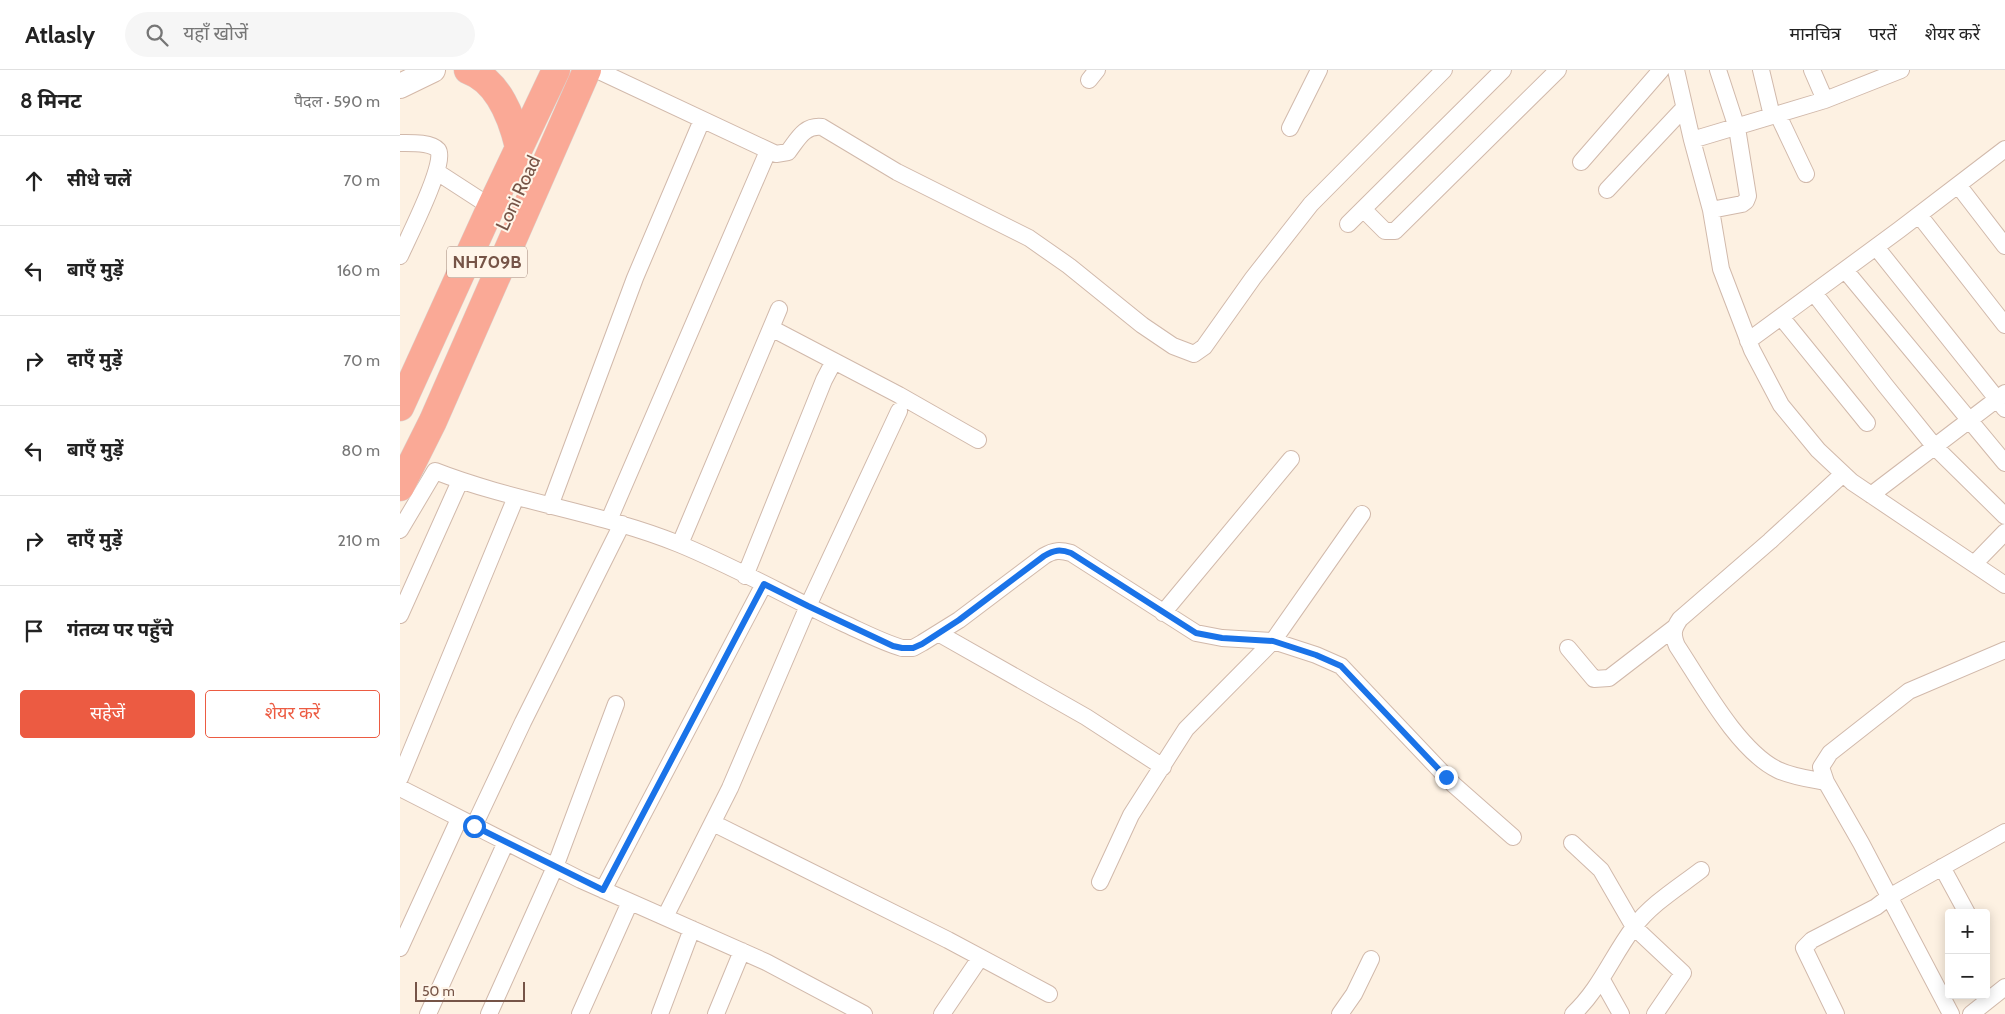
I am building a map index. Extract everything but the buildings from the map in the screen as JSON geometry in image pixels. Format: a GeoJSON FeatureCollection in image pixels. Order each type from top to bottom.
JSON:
{"type":"FeatureCollection","features":[{"type":"Feature","properties":{"kind":"highway"},"geometry":{"type":"LineString","coordinates":[[468,70],[488,82],[497,93],[511,119],[519,147]]}},
{"type":"Feature","properties":{"kind":"highway","name":"Loni Road"},"geometry":{"type":"LineString","coordinates":[[400,408],[490,207],[556,70]]}},
{"type":"Feature","properties":{"kind":"highway","name":"Loni Road"},"geometry":{"type":"LineString","coordinates":[[400,453],[574,70]]}},
{"type":"Feature","properties":{"kind":"highway","name":"NH709B"},"geometry":{"type":"LineString","coordinates":[[400,487],[433,421],[587,70]]}},
{"type":"Feature","properties":{"kind":"street"},"geometry":{"type":"LineString","coordinates":[[400,86],[433,70]]}},
{"type":"Feature","properties":{"kind":"street"},"geometry":{"type":"LineString","coordinates":[[597,70],[776,154],[788,152],[807,129],[814,126],[822,127],[897,172],[1029,238],[1062,261],[1142,325],[1173,346],[1194,354],[1204,347],[1253,278],[1323,190],[1444,70]]}},
{"type":"Feature","properties":{"kind":"street"},"geometry":{"type":"LineString","coordinates":[[1290,128],[1319,70]]}},
{"type":"Feature","properties":{"kind":"street"},"geometry":{"type":"LineString","coordinates":[[1348,224],[1503,70]]}},
{"type":"Feature","properties":{"kind":"street"},"geometry":{"type":"LineString","coordinates":[[1363,209],[1385,231],[1395,230],[1558,70]]}},
{"type":"Feature","properties":{"kind":"street"},"geometry":{"type":"LineString","coordinates":[[1581,162],[1661,70]]}},
{"type":"Feature","properties":{"kind":"street"},"geometry":{"type":"LineString","coordinates":[[1676,70],[1711,210],[1721,269],[1748,341],[1782,404],[1818,450],[1843,474],[2005,585]]}},
{"type":"Feature","properties":{"kind":"street"},"geometry":{"type":"LineString","coordinates":[[1711,210],[1738,205],[1746,201],[1748,196],[1737,128],[1718,70]]}},
{"type":"Feature","properties":{"kind":"street"},"geometry":{"type":"LineString","coordinates":[[1761,70],[1775,115],[1806,174]]}},
{"type":"Feature","properties":{"kind":"street"},"geometry":{"type":"LineString","coordinates":[[1812,70],[1824,100]]}},
{"type":"Feature","properties":{"kind":"street"},"geometry":{"type":"LineString","coordinates":[[1692,140],[1737,128],[1824,100],[1898,71]]}},
{"type":"Feature","properties":{"kind":"street"},"geometry":{"type":"LineString","coordinates":[[1607,190],[1684,108]]}},
{"type":"Feature","properties":{"kind":"street"},"geometry":{"type":"LineString","coordinates":[[550,506],[635,278],[702,120]]}},
{"type":"Feature","properties":{"kind":"street"},"geometry":{"type":"LineString","coordinates":[[400,142],[425,145],[437,150],[440,156],[437,172],[400,256]]}},
{"type":"Feature","properties":{"kind":"street"},"geometry":{"type":"LineString","coordinates":[[474,826],[615,522],[768,151]]}},
{"type":"Feature","properties":{"kind":"street"},"geometry":{"type":"LineString","coordinates":[[1748,341],[1958,185],[2002,158]]}},
{"type":"Feature","properties":{"kind":"street"},"geometry":{"type":"LineString","coordinates":[[437,172],[490,207]]}},
{"type":"Feature","properties":{"kind":"street"},"geometry":{"type":"LineString","coordinates":[[1958,185],[2005,246]]}},
{"type":"Feature","properties":{"kind":"street"},"geometry":{"type":"LineString","coordinates":[[1919,215],[2005,325]]}},
{"type":"Feature","properties":{"kind":"street"},"geometry":{"type":"LineString","coordinates":[[1871,495],[1969,421],[2002,400],[1876,247]]}},
{"type":"Feature","properties":{"kind":"street"},"geometry":{"type":"LineString","coordinates":[[1845,270],[2005,463]]}},
{"type":"Feature","properties":{"kind":"street"},"geometry":{"type":"LineString","coordinates":[[1814,293],[1936,447],[2005,516]]}},
{"type":"Feature","properties":{"kind":"street"},"geometry":{"type":"LineString","coordinates":[[680,544],[779,309]]}},
{"type":"Feature","properties":{"kind":"street"},"geometry":{"type":"LineString","coordinates":[[1781,317],[1867,423]]}},
{"type":"Feature","properties":{"kind":"street"},"geometry":{"type":"LineString","coordinates":[[771,328],[899,395],[978,440]]}},
{"type":"Feature","properties":{"kind":"street"},"geometry":{"type":"LineString","coordinates":[[745,576],[824,380],[834,361]]}},
{"type":"Feature","properties":{"kind":"street"},"geometry":{"type":"LineString","coordinates":[[665,917],[730,788],[808,606],[898,411]]}},
{"type":"Feature","properties":{"kind":"street"},"geometry":{"type":"LineString","coordinates":[[1163,613],[1291,459]]}},
{"type":"Feature","properties":{"kind":"street"},"geometry":{"type":"LineString","coordinates":[[400,530],[435,471],[460,481],[516,497],[615,522],[680,544],[808,606],[902,648],[913,648],[938,633],[1044,556],[1052,551],[1061,550],[1071,553],[1196,633],[1207,636],[1273,641],[1333,661],[1347,670],[1450,781],[1513,838]]}},
{"type":"Feature","properties":{"kind":"street"},"geometry":{"type":"LineString","coordinates":[[1826,782],[1776,769],[1758,757],[1745,745],[1677,646],[1672,635],[1680,619],[1770,541],[1843,474]]}},
{"type":"Feature","properties":{"kind":"street"},"geometry":{"type":"LineString","coordinates":[[400,615],[460,481]]}},
{"type":"Feature","properties":{"kind":"street"},"geometry":{"type":"LineString","coordinates":[[400,778],[516,497]]}},
{"type":"Feature","properties":{"kind":"street"},"geometry":{"type":"LineString","coordinates":[[1100,882],[1131,815],[1186,729],[1273,641],[1362,514]]}},
{"type":"Feature","properties":{"kind":"street"},"geometry":{"type":"LineString","coordinates":[[1974,564],[2005,532]]}},
{"type":"Feature","properties":{"kind":"street"},"geometry":{"type":"LineString","coordinates":[[603,890],[764,584]]}},
{"type":"Feature","properties":{"kind":"street"},"geometry":{"type":"LineString","coordinates":[[1568,648],[1594,679],[1609,678],[1674,628]]}},
{"type":"Feature","properties":{"kind":"street"},"geometry":{"type":"LineString","coordinates":[[938,633],[1086,717],[1163,767]]}},
{"type":"Feature","properties":{"kind":"street"},"geometry":{"type":"LineString","coordinates":[[1951,1014],[1826,782],[1821,767],[1830,753],[1909,691],[2005,650]]}},
{"type":"Feature","properties":{"kind":"street"},"geometry":{"type":"LineString","coordinates":[[489,1014],[555,867],[616,704]]}},
{"type":"Feature","properties":{"kind":"street"},"geometry":{"type":"LineString","coordinates":[[400,788],[603,890],[742,951],[856,1012]]}},
{"type":"Feature","properties":{"kind":"street"},"geometry":{"type":"LineString","coordinates":[[400,948],[459,818]]}},
{"type":"Feature","properties":{"kind":"street"},"geometry":{"type":"LineString","coordinates":[[713,823],[1049,994]]}},
{"type":"Feature","properties":{"kind":"street"},"geometry":{"type":"LineString","coordinates":[[1836,1014],[1804,948],[1812,940],[1876,906],[1889,896],[2005,832]]}},
{"type":"Feature","properties":{"kind":"street"},"geometry":{"type":"LineString","coordinates":[[428,1014],[506,842]]}},
{"type":"Feature","properties":{"kind":"street"},"geometry":{"type":"LineString","coordinates":[[1572,844],[1601,870],[1634,927],[1683,973],[1655,1014]]}},
{"type":"Feature","properties":{"kind":"street"},"geometry":{"type":"LineString","coordinates":[[1942,867],[1965,909]]}},
{"type":"Feature","properties":{"kind":"street"},"geometry":{"type":"LineString","coordinates":[[1573,1014],[1589,998],[1602,980],[1634,927],[1652,909],[1701,870]]}},
{"type":"Feature","properties":{"kind":"street"},"geometry":{"type":"LineString","coordinates":[[580,1014],[630,902]]}},
{"type":"Feature","properties":{"kind":"street"},"geometry":{"type":"LineString","coordinates":[[660,1014],[692,929]]}},
{"type":"Feature","properties":{"kind":"street"},"geometry":{"type":"LineString","coordinates":[[718,1013],[742,951]]}},
{"type":"Feature","properties":{"kind":"street"},"geometry":{"type":"LineString","coordinates":[[942,1014],[980,958]]}},
{"type":"Feature","properties":{"kind":"street"},"geometry":{"type":"LineString","coordinates":[[1340,1014],[1354,994],[1371,959]]}},
{"type":"Feature","properties":{"kind":"street"},"geometry":{"type":"LineString","coordinates":[[1602,980],[1621,1014]]}},
{"type":"Feature","properties":{"kind":"street"},"geometry":{"type":"LineString","coordinates":[[1971,1014],[2005,987]]}},
{"type":"Feature","properties":{"kind":"route"},"geometry":{"type":"LineString","coordinates":[[474,826],[603,890],[764,584],[893,646],[913,648],[959,620],[1044,556],[1052,551],[1061,550],[1071,553],[1196,633],[1222,638],[1273,641],[1333,661],[1347,670],[1446,777]]}}]}
